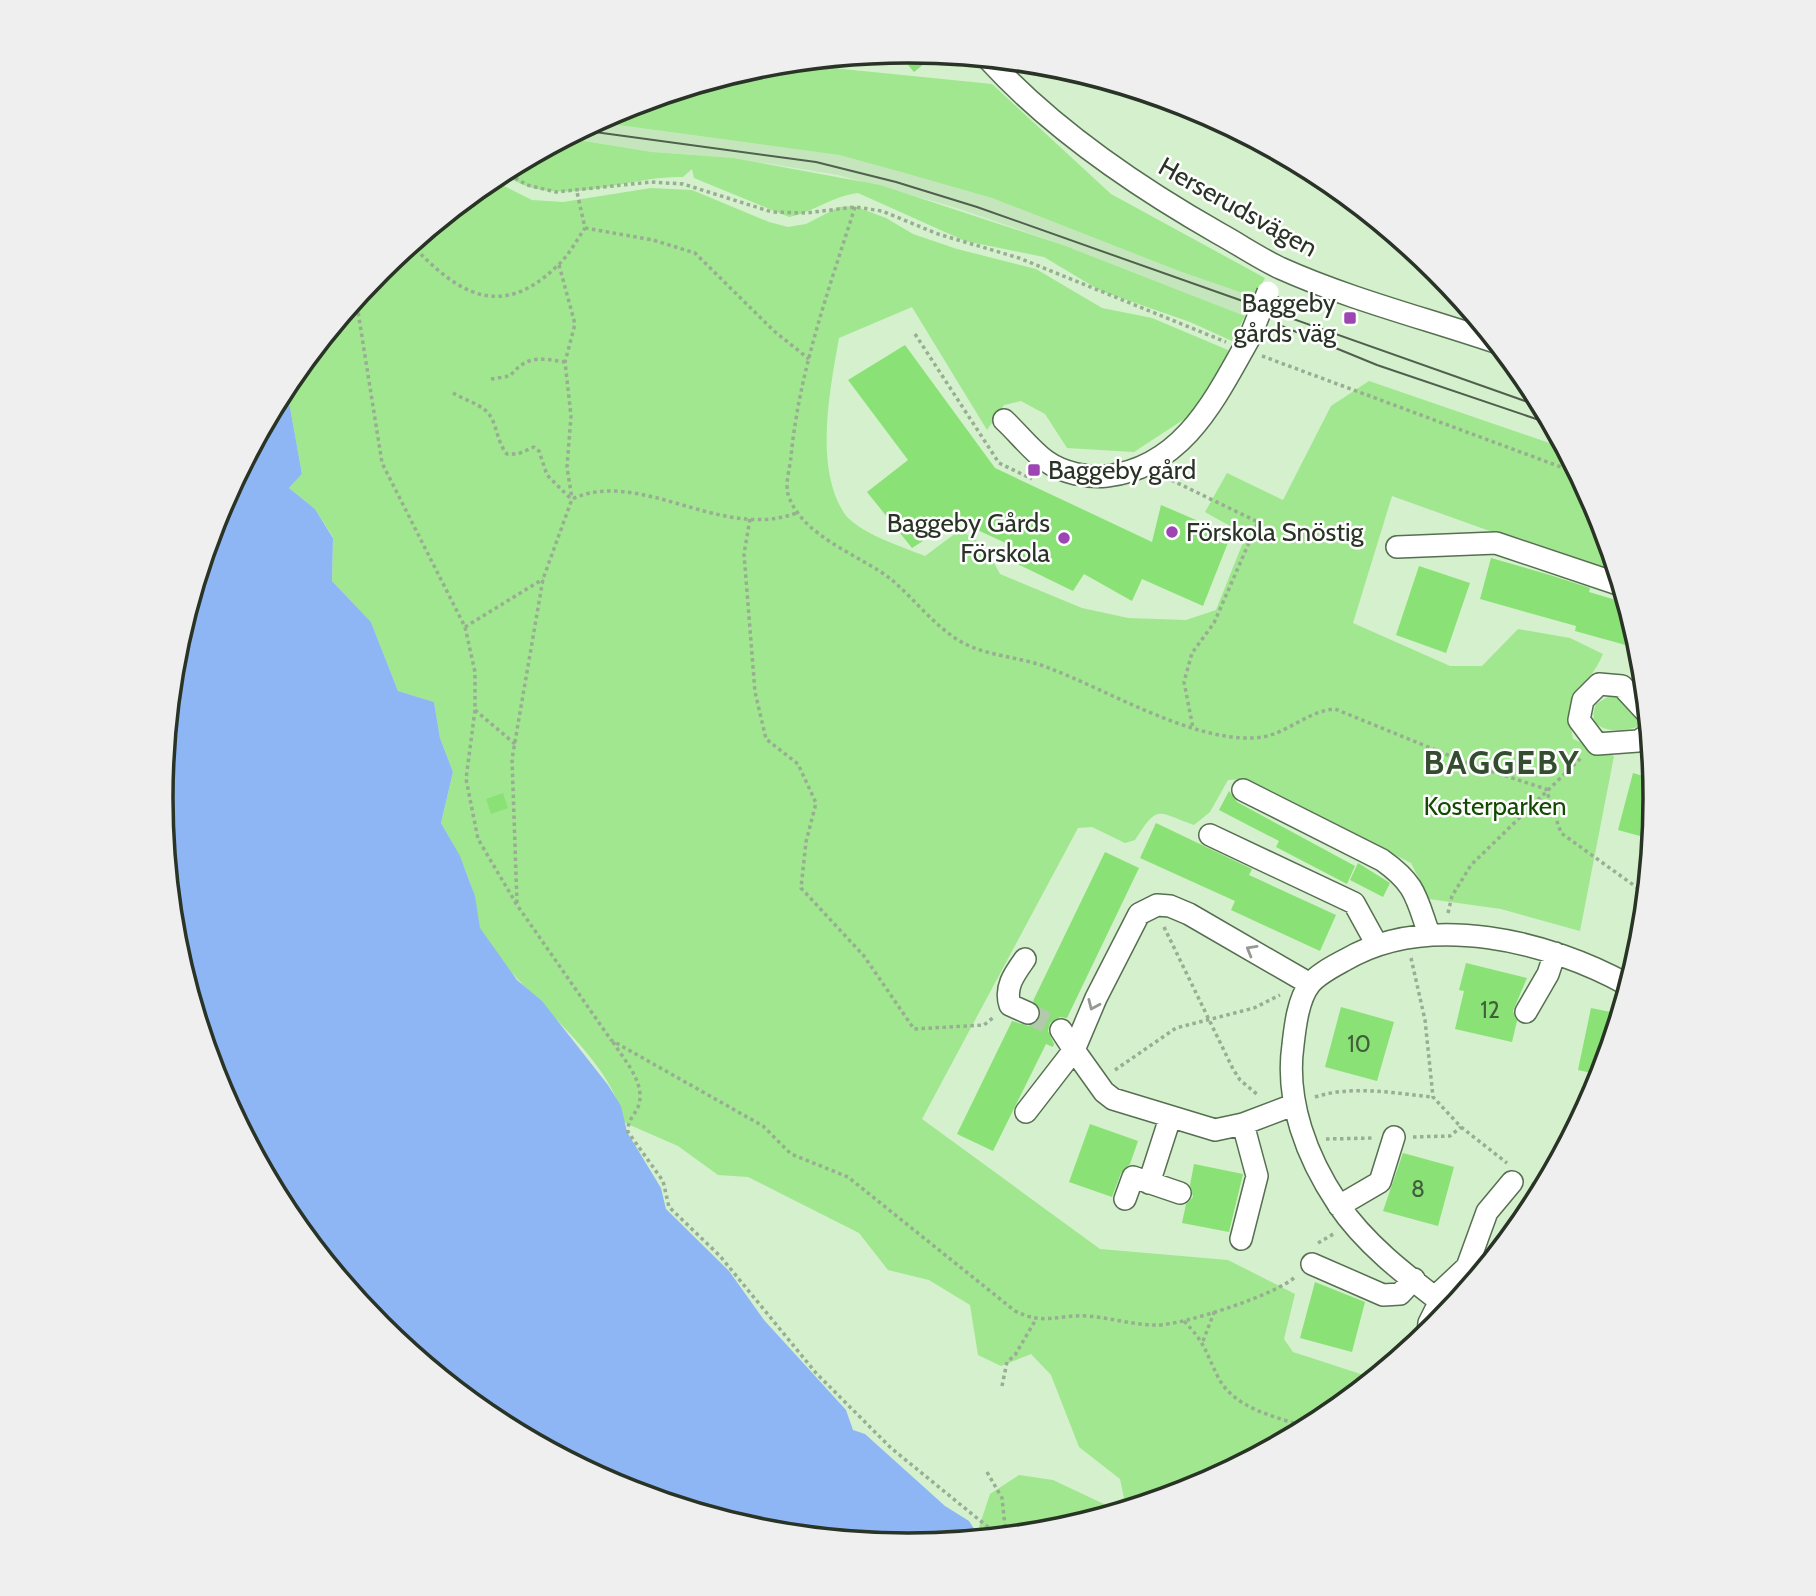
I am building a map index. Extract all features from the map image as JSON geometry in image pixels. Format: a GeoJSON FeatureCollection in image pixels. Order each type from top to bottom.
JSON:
{"type":"FeatureCollection","features":[{"type":"Feature","properties":{"kind":"street","name":"Herserudsvägen"},"geometry":{"type":"LineString","coordinates":[[999,69],[1052,117],[1129,178],[1279,267],[1384,306],[1475,331]]}},
{"type":"Feature","properties":{"kind":"street"},"geometry":{"type":"LineString","coordinates":[[1004,420],[1047,462],[1070,472],[1093,477],[1140,468],[1173,451],[1209,409],[1247,343],[1279,267]]}},
{"type":"Feature","properties":{"kind":"street"},"geometry":{"type":"LineString","coordinates":[[1397,547],[1496,543],[1610,582]]}},
{"type":"Feature","properties":{"kind":"street"},"geometry":{"type":"LineString","coordinates":[[1637,702],[1622,686],[1599,684],[1583,700],[1579,720],[1597,744],[1640,740]]}},
{"type":"Feature","properties":{"kind":"street"},"geometry":{"type":"LineString","coordinates":[[1243,790],[1382,860],[1401,873],[1412,885],[1419,935]]}},
{"type":"Feature","properties":{"kind":"street"},"geometry":{"type":"LineString","coordinates":[[1210,835],[1354,902],[1376,943]]}},
{"type":"Feature","properties":{"kind":"street"},"geometry":{"type":"LineString","coordinates":[[1026,1112],[1074,1050],[1096,998],[1139,914],[1157,905],[1170,906],[1189,914],[1307,983]]}},
{"type":"Feature","properties":{"kind":"street"},"geometry":{"type":"LineString","coordinates":[[1518,1177],[1488,1212],[1467,1267],[1442,1303],[1354,1226],[1321,1176],[1293,1105],[1290,1067],[1296,1021],[1307,983],[1376,943],[1419,935],[1498,940],[1590,964],[1620,980]]}},
{"type":"Feature","properties":{"kind":"street"},"geometry":{"type":"LineString","coordinates":[[1526,1012],[1548,974],[1555,953]]}},
{"type":"Feature","properties":{"kind":"street"},"geometry":{"type":"LineString","coordinates":[[1026,959],[1012,976],[1007,996],[1010,1005],[1028,1013]]}},
{"type":"Feature","properties":{"kind":"street"},"geometry":{"type":"LineString","coordinates":[[1061,1030],[1093,1079],[1113,1099],[1170,1118],[1215,1130],[1243,1124],[1293,1105]]}},
{"type":"Feature","properties":{"kind":"street"},"geometry":{"type":"LineString","coordinates":[[1149,1183],[1170,1118]]}},
{"type":"Feature","properties":{"kind":"street"},"geometry":{"type":"LineString","coordinates":[[1241,1239],[1257,1176],[1243,1124]]}},
{"type":"Feature","properties":{"kind":"street"},"geometry":{"type":"LineString","coordinates":[[1339,1206],[1380,1182],[1394,1137]]}},
{"type":"Feature","properties":{"kind":"street"},"geometry":{"type":"LineString","coordinates":[[1125,1199],[1133,1177],[1180,1193]]}},
{"type":"Feature","properties":{"kind":"street"},"geometry":{"type":"LineString","coordinates":[[1306,1263],[1383,1295],[1399,1294],[1414,1279]]}},
{"type":"Feature","properties":{"kind":"path"},"geometry":{"type":"LineString","coordinates":[[514,178],[527,185],[556,192],[578,192],[651,182],[683,184],[772,212],[806,213],[855,207],[882,211],[938,234],[1019,258],[1247,343],[1564,468]]}},
{"type":"Feature","properties":{"kind":"path"},"geometry":{"type":"LineString","coordinates":[[417,250],[432,266],[470,292],[506,299],[535,286],[559,265],[585,228],[578,192]]}},
{"type":"Feature","properties":{"kind":"path"},"geometry":{"type":"LineString","coordinates":[[855,207],[795,411],[787,493],[799,512],[832,545],[890,578],[957,639],[982,652],[1046,666],[1193,728],[1251,739],[1275,736],[1321,710],[1335,709],[1475,766],[1546,789]]}},
{"type":"Feature","properties":{"kind":"path"},"geometry":{"type":"LineString","coordinates":[[585,228],[653,240],[695,253],[774,331],[809,359]]}},
{"type":"Feature","properties":{"kind":"path"},"geometry":{"type":"LineString","coordinates":[[517,905],[512,759],[543,579],[572,499],[567,467],[571,416],[565,362],[575,324],[559,265]]}},
{"type":"Feature","properties":{"kind":"path"},"geometry":{"type":"LineString","coordinates":[[358,310],[382,463],[448,588],[465,627],[475,672],[475,710],[466,779],[478,839],[517,905],[639,1083],[639,1105],[627,1125],[628,1132],[663,1181],[669,1208],[720,1256],[816,1373],[891,1448],[989,1528]]}},
{"type":"Feature","properties":{"kind":"path"},"geometry":{"type":"LineString","coordinates":[[491,379],[510,376],[520,364],[536,357],[565,362]]}},
{"type":"Feature","properties":{"kind":"path"},"geometry":{"type":"LineString","coordinates":[[453,393],[486,410],[495,428],[498,443],[508,454],[518,454],[534,447],[539,451],[547,475],[572,499]]}},
{"type":"Feature","properties":{"kind":"path"},"geometry":{"type":"LineString","coordinates":[[1140,468],[1258,522],[1214,623],[1192,653],[1184,682],[1193,728]]}},
{"type":"Feature","properties":{"kind":"path"},"geometry":{"type":"LineString","coordinates":[[572,499],[586,493],[630,493],[724,519],[784,519],[799,512]]}},
{"type":"Feature","properties":{"kind":"path"},"geometry":{"type":"LineString","coordinates":[[750,519],[744,554],[755,692],[766,738],[798,764],[817,803],[806,842],[801,888],[864,956],[914,1030],[984,1025],[1001,1011]]}},
{"type":"Feature","properties":{"kind":"path"},"geometry":{"type":"LineString","coordinates":[[465,627],[543,579]]}},
{"type":"Feature","properties":{"kind":"path"},"geometry":{"type":"LineString","coordinates":[[475,710],[515,744]]}},
{"type":"Feature","properties":{"kind":"path"},"geometry":{"type":"LineString","coordinates":[[1448,913],[1452,896],[1468,869],[1546,789],[1597,744]]}},
{"type":"Feature","properties":{"kind":"path"},"geometry":{"type":"LineString","coordinates":[[1546,789],[1561,833],[1638,888]]}},
{"type":"Feature","properties":{"kind":"path"},"geometry":{"type":"LineString","coordinates":[[1157,905],[1169,942],[1233,1069],[1240,1080],[1259,1096],[1268,1114]]}},
{"type":"Feature","properties":{"kind":"path"},"geometry":{"type":"LineString","coordinates":[[1419,935],[1429,1077],[1433,1097],[1440,1108],[1461,1127],[1518,1177],[1533,1185]]}},
{"type":"Feature","properties":{"kind":"path"},"geometry":{"type":"LineString","coordinates":[[1093,1079],[1125,1065],[1177,1028],[1254,1008],[1307,983]]}},
{"type":"Feature","properties":{"kind":"path"},"geometry":{"type":"LineString","coordinates":[[611,1040],[763,1126],[791,1154],[848,1177],[1015,1311],[1035,1320],[1084,1316],[1160,1325],[1184,1320],[1255,1298],[1290,1283],[1325,1237],[1354,1226]]}},
{"type":"Feature","properties":{"kind":"path"},"geometry":{"type":"LineString","coordinates":[[1293,1105],[1332,1092],[1357,1090],[1433,1097]]}},
{"type":"Feature","properties":{"kind":"path"},"geometry":{"type":"LineString","coordinates":[[1203,1341],[1215,1310]]}},
{"type":"Feature","properties":{"kind":"path"},"geometry":{"type":"LineString","coordinates":[[1002,1385],[1007,1362],[1015,1355],[1035,1320]]}},
{"type":"Feature","properties":{"kind":"path"},"geometry":{"type":"LineString","coordinates":[[1184,1320],[1203,1341],[1219,1378],[1229,1393],[1257,1410],[1295,1423]]}},
{"type":"Feature","properties":{"kind":"path"},"geometry":{"type":"LineString","coordinates":[[987,1472],[1002,1498],[1006,1527]]}},
{"type":"Feature","properties":{"kind":"shaded area"},"geometry":{"type":"Polygon","coordinates":[[[615,125],[839,155],[992,198],[1179,271],[1255,296],[1245,316],[1063,245],[957,208],[838,175],[734,158],[652,152],[580,140],[615,125]]]}},
{"type":"Feature","properties":{"kind":"green space"},"geometry":{"type":"Polygon","coordinates":[[[829,68],[992,84],[1111,194],[1265,278],[1255,296],[1246,294],[1179,271],[992,198],[839,155],[615,125],[672,102],[718,88],[812,69],[829,68]]]}},
{"type":"Feature","properties":{"kind":"green space"},"geometry":{"type":"Polygon","coordinates":[[[580,140],[652,152],[734,158],[880,185],[1063,245],[1245,316],[1232,341],[1190,322],[1101,291],[1044,257],[965,241],[858,193],[840,197],[789,217],[694,178],[692,169],[683,177],[660,178],[589,190],[543,190],[513,179],[580,140]]]}},
{"type":"Feature","properties":{"kind":"green space","name":"Kosterparken"},"geometry":{"type":"Polygon","coordinates":[[[503,185],[532,200],[563,202],[651,188],[692,190],[769,222],[788,227],[806,224],[839,207],[854,206],[886,218],[913,234],[957,249],[1036,269],[1102,308],[1152,318],[1228,350],[1227,359],[1195,412],[1134,452],[1067,448],[1045,414],[1021,401],[1004,405],[987,430],[912,307],[839,338],[829,404],[827,451],[829,473],[844,513],[870,533],[925,556],[960,530],[985,546],[1000,574],[1082,608],[1128,618],[1186,620],[1216,610],[1246,535],[1205,512],[1227,473],[1283,500],[1331,406],[1369,381],[1552,444],[1587,517],[1607,573],[1392,496],[1353,623],[1450,666],[1482,666],[1518,629],[1570,638],[1603,654],[1596,668],[1577,689],[1570,705],[1573,739],[1614,756],[1580,931],[1501,909],[1429,899],[1411,863],[1245,779],[1228,780],[1210,812],[1194,825],[1159,814],[1149,820],[1135,840],[1125,843],[1092,827],[1078,828],[922,1119],[1100,1249],[1228,1260],[1295,1294],[1284,1339],[1293,1352],[1363,1375],[1275,1435],[1189,1477],[1098,1508],[1051,1519],[978,1529],[990,1494],[1019,1475],[1053,1480],[1106,1505],[1124,1498],[1120,1479],[1079,1447],[1051,1375],[1031,1354],[1001,1366],[978,1355],[970,1305],[929,1280],[888,1270],[859,1233],[748,1177],[718,1175],[678,1146],[623,1122],[617,1100],[590,1056],[515,976],[479,927],[468,876],[441,823],[453,772],[440,738],[434,702],[398,691],[371,622],[332,581],[333,537],[315,509],[289,488],[302,474],[289,402],[297,390],[355,313],[388,278],[423,245],[503,185]]]}},
{"type":"Feature","properties":{"kind":"green space"},"geometry":{"type":"Polygon","coordinates":[[[1611,695],[1622,699],[1638,719],[1639,726],[1616,730],[1600,726],[1595,721],[1596,704],[1611,695]]]}},
{"type":"Feature","properties":{"kind":"water"},"geometry":{"type":"Polygon","coordinates":[[[289,402],[302,474],[289,488],[315,509],[333,538],[332,581],[371,622],[398,691],[434,702],[440,738],[453,772],[441,823],[460,856],[475,896],[480,928],[517,980],[542,1001],[608,1085],[621,1106],[627,1132],[661,1188],[666,1209],[729,1271],[764,1320],[846,1410],[853,1430],[865,1434],[945,1506],[969,1521],[975,1529],[908,1533],[812,1527],[718,1508],[672,1494],[583,1457],[540,1435],[500,1409],[423,1351],[355,1283],[297,1206],[271,1165],[229,1079],[198,988],[179,894],[173,798],[179,702],[198,608],[229,517],[271,430],[289,402]]]}},
{"type":"Feature","properties":{"kind":"building"},"geometry":{"type":"Polygon","coordinates":[[[906,63],[924,64],[914,72],[906,63]]]}},
{"type":"Feature","properties":{"kind":"building"},"geometry":{"type":"Polygon","coordinates":[[[905,345],[995,468],[1152,542],[1161,505],[1231,535],[1203,606],[1142,579],[1132,601],[1084,574],[1073,591],[1005,558],[1012,546],[956,520],[912,548],[867,492],[908,460],[848,380],[905,345]]]}},
{"type":"Feature","properties":{"kind":"building"},"geometry":{"type":"Polygon","coordinates":[[[1491,558],[1550,575],[1616,600],[1627,645],[1575,631],[1576,626],[1480,599],[1491,558]]]}},
{"type":"Feature","properties":{"kind":"building"},"geometry":{"type":"Polygon","coordinates":[[[1419,566],[1470,583],[1446,653],[1396,635],[1419,566]]]}},
{"type":"Feature","properties":{"kind":"building"},"geometry":{"type":"Polygon","coordinates":[[[1633,773],[1642,776],[1641,836],[1618,830],[1633,773]]]}},
{"type":"Feature","properties":{"kind":"building"},"geometry":{"type":"Polygon","coordinates":[[[1229,791],[1237,802],[1355,866],[1347,884],[1276,847],[1279,841],[1219,810],[1229,791]]]}},
{"type":"Feature","properties":{"kind":"building"},"geometry":{"type":"Polygon","coordinates":[[[503,793],[508,808],[491,814],[486,799],[503,793]]]}},
{"type":"Feature","properties":{"kind":"building"},"geometry":{"type":"Polygon","coordinates":[[[1156,823],[1252,869],[1249,875],[1336,915],[1320,951],[1231,910],[1235,901],[1140,858],[1156,823]]]}},
{"type":"Feature","properties":{"kind":"building"},"geometry":{"type":"Polygon","coordinates":[[[1105,852],[1139,868],[1067,1018],[1060,1017],[1050,1023],[1048,1031],[1053,1047],[1046,1044],[993,1151],[957,1134],[1012,1021],[1029,1026],[1040,1019],[1041,1011],[1033,1001],[1105,852]]]}},
{"type":"Feature","properties":{"kind":"building"},"geometry":{"type":"Polygon","coordinates":[[[1358,863],[1390,883],[1383,897],[1350,880],[1358,863]]]}},
{"type":"Feature","properties":{"kind":"building"},"geometry":{"type":"Polygon","coordinates":[[[1466,963],[1527,978],[1513,1011],[1517,1021],[1512,1042],[1455,1029],[1464,991],[1459,990],[1466,963]]]}},
{"type":"Feature","properties":{"kind":"building"},"geometry":{"type":"Polygon","coordinates":[[[1341,1007],[1394,1022],[1377,1081],[1325,1067],[1341,1007]]]}},
{"type":"Feature","properties":{"kind":"building"},"geometry":{"type":"Polygon","coordinates":[[[1591,1008],[1611,1012],[1589,1072],[1578,1070],[1591,1008]]]}},
{"type":"Feature","properties":{"kind":"building"},"geometry":{"type":"Polygon","coordinates":[[[1090,1124],[1138,1141],[1130,1164],[1121,1173],[1112,1197],[1069,1182],[1090,1124]]]}},
{"type":"Feature","properties":{"kind":"building"},"geometry":{"type":"Polygon","coordinates":[[[1403,1153],[1454,1167],[1438,1226],[1383,1211],[1403,1153]]]}},
{"type":"Feature","properties":{"kind":"building"},"geometry":{"type":"Polygon","coordinates":[[[1194,1164],[1243,1174],[1229,1232],[1182,1223],[1186,1204],[1193,1197],[1190,1185],[1194,1164]]]}},
{"type":"Feature","properties":{"kind":"building"},"geometry":{"type":"Polygon","coordinates":[[[1315,1282],[1365,1302],[1352,1352],[1300,1338],[1315,1282]]]}},
{"type":"Feature","properties":{"kind":"tunnel"},"geometry":{"type":"LineString","coordinates":[[1028,1013],[1061,1030]]}},
{"type":"Feature","properties":{"kind":"tram line"},"geometry":{"type":"LineString","coordinates":[[598,132],[816,162],[896,182],[977,207],[1526,401]]}},
{"type":"Feature","properties":{"kind":"tram line"},"geometry":{"type":"LineString","coordinates":[[1277,324],[1377,365],[1538,419]]}},
{"type":"Feature","properties":{"kind":"place","name":"Baggeby gårds väg"},"geometry":{"type":"Point","coordinates":[1350,318]}},
{"type":"Feature","properties":{"kind":"place","name":"Baggeby gård"},"geometry":{"type":"Point","coordinates":[1034,470]}},
{"type":"Feature","properties":{"kind":"place","name":"Förskola Snöstig"},"geometry":{"type":"Point","coordinates":[1172,532]}},
{"type":"Feature","properties":{"kind":"place","name":"Baggeby Gårds Förskola"},"geometry":{"type":"Point","coordinates":[1064,538]}},
{"type":"Feature","properties":{"kind":"district","name":"BAGGEBY"},"geometry":{"type":"Point","coordinates":[1502,762]}}]}
